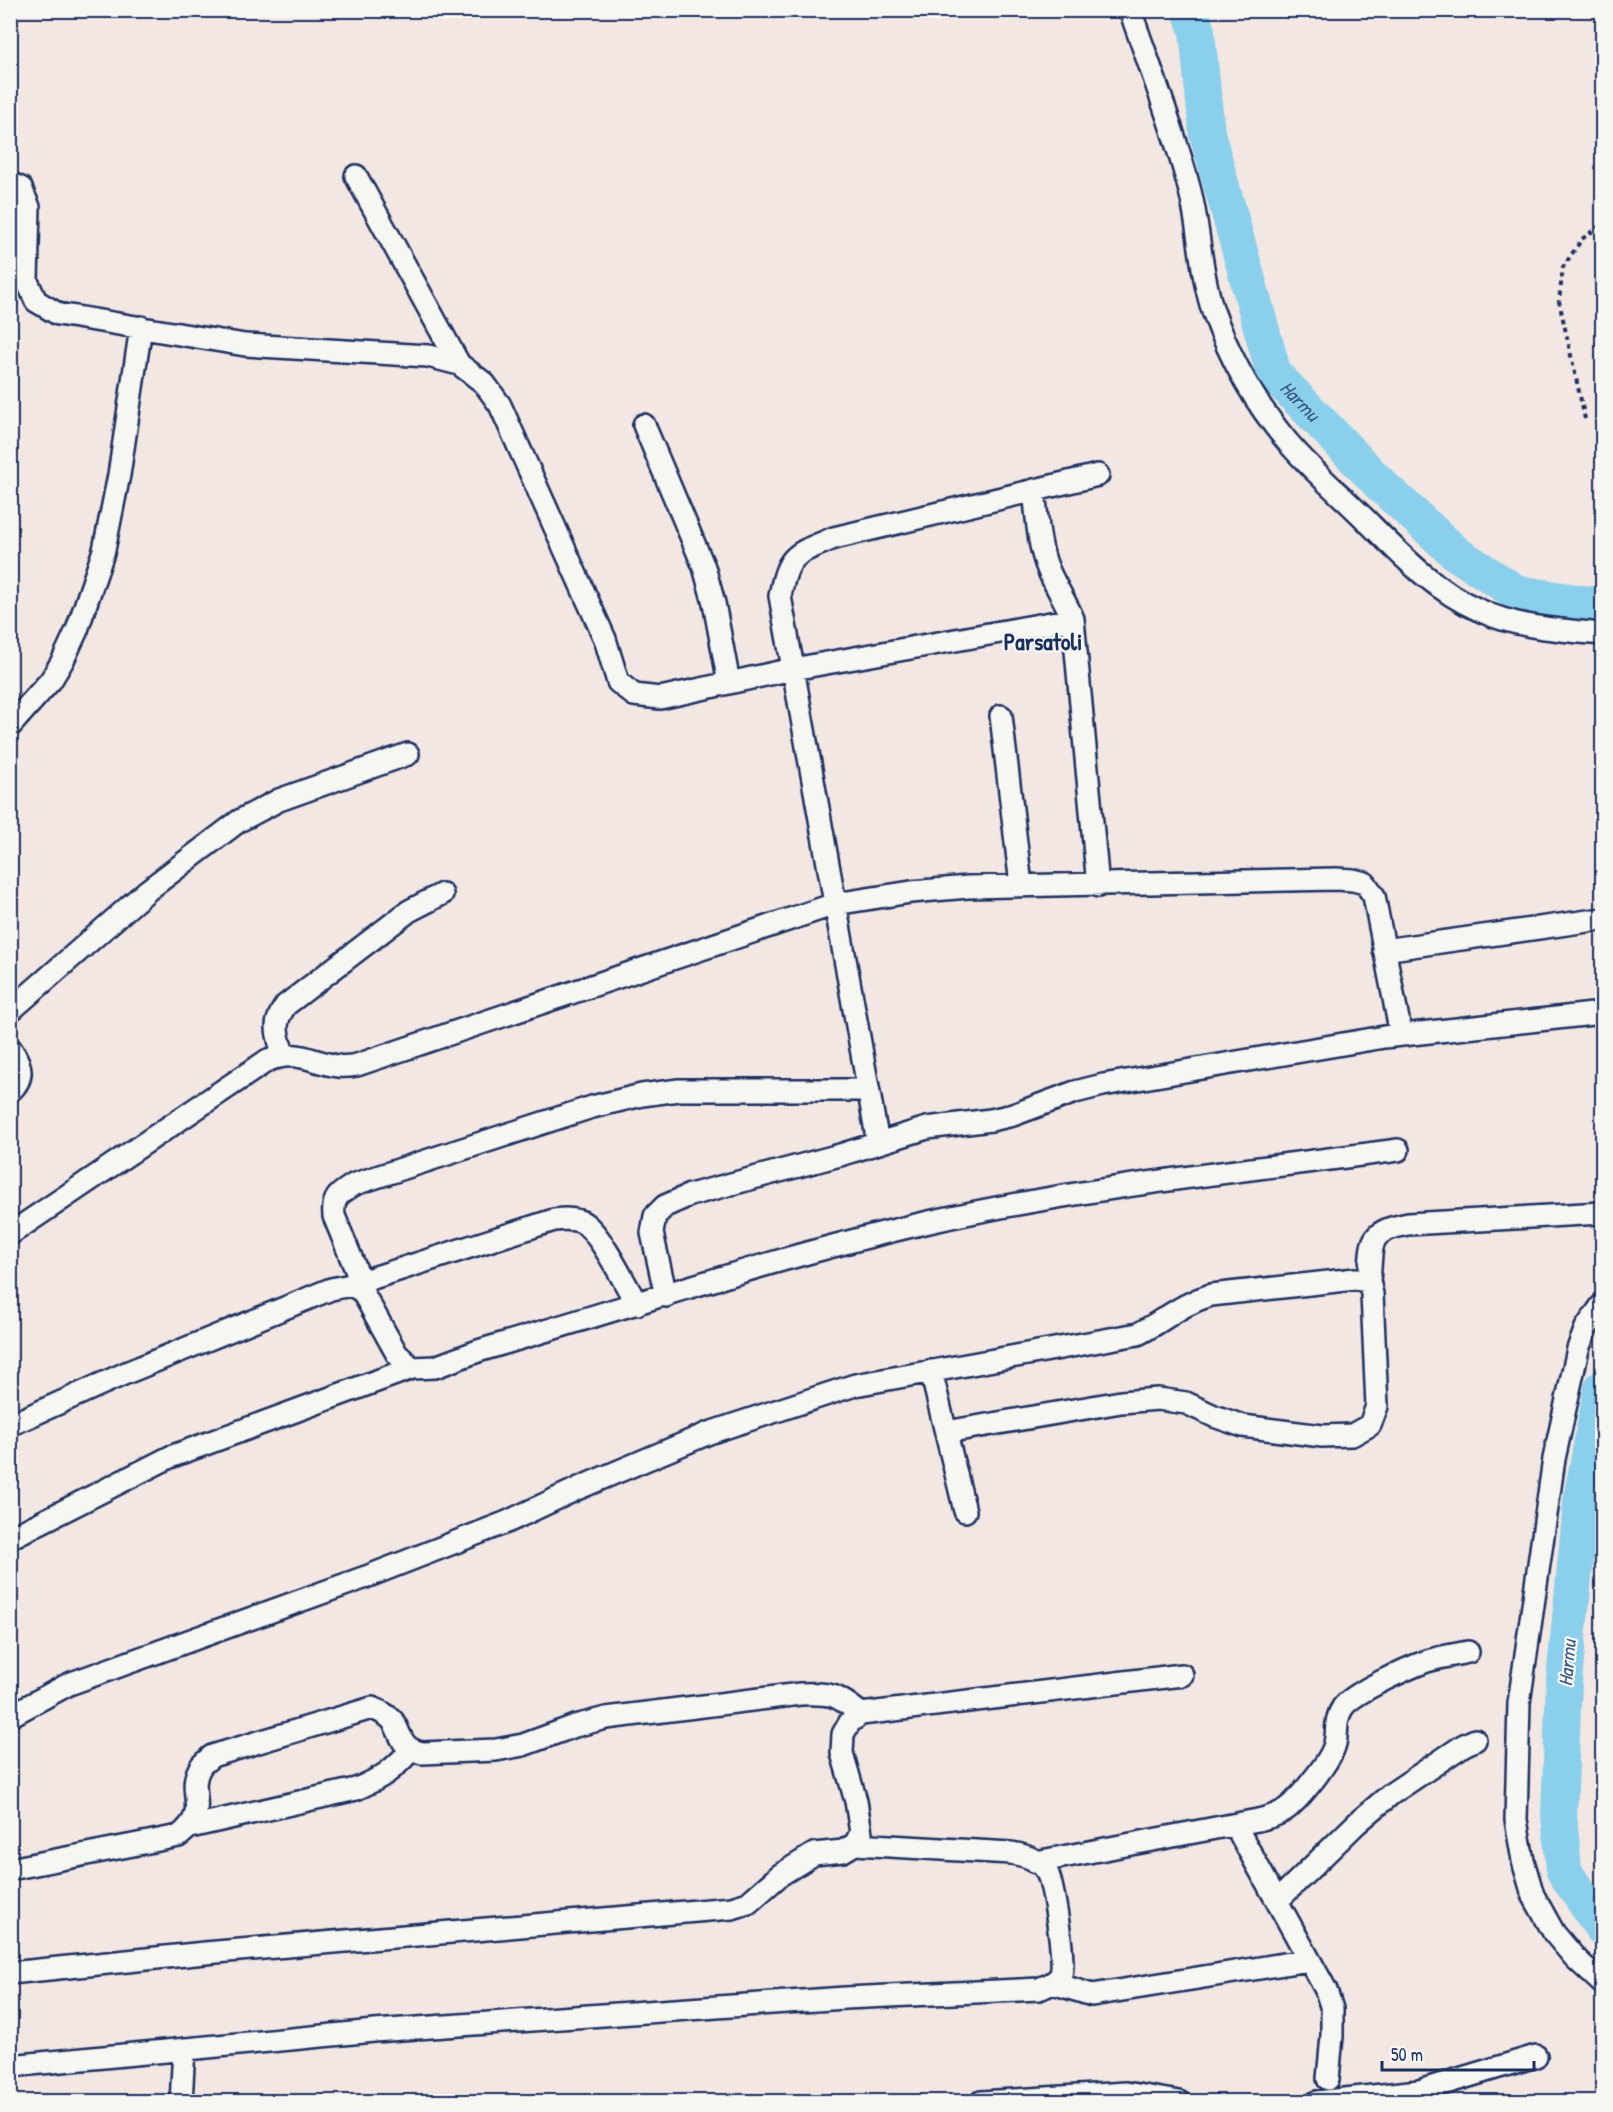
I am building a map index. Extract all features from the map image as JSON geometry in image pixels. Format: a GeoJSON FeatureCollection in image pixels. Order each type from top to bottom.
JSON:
{"type":"FeatureCollection","features":[{"type":"Feature","properties":{"kind":"street"},"geometry":{"type":"LineString","coordinates":[[1130,10],[1191,194],[1201,260],[1213,309],[1230,353],[1248,386],[1287,441],[1411,565],[1451,596],[1479,611],[1507,621],[1602,634]]}},
{"type":"Feature","properties":{"kind":"street"},"geometry":{"type":"LineString","coordinates":[[356,176],[459,364]]}},
{"type":"Feature","properties":{"kind":"street"},"geometry":{"type":"LineString","coordinates":[[10,183],[21,188],[29,207],[27,281],[36,301],[58,314],[245,345],[428,356],[459,364],[484,383],[500,405],[605,639],[618,682],[633,695],[660,698],[793,669],[1073,619]]}},
{"type":"Feature","properties":{"kind":"street"},"geometry":{"type":"LineString","coordinates":[[10,726],[51,680],[63,660],[77,630],[104,550],[119,475],[141,327]]}},
{"type":"Feature","properties":{"kind":"street"},"geometry":{"type":"LineString","coordinates":[[644,425],[704,567],[714,603],[729,683]]}},
{"type":"Feature","properties":{"kind":"street"},"geometry":{"type":"LineString","coordinates":[[878,1143],[780,596],[784,574],[796,554],[834,538],[1098,475]]}},
{"type":"Feature","properties":{"kind":"street"},"geometry":{"type":"LineString","coordinates":[[1034,490],[1048,569],[1073,619],[1098,886]]}},
{"type":"Feature","properties":{"kind":"street"},"geometry":{"type":"LineString","coordinates":[[1001,716],[1021,885]]}},
{"type":"Feature","properties":{"kind":"street"},"geometry":{"type":"LineString","coordinates":[[10,1011],[148,890],[239,821],[279,800],[408,754]]}},
{"type":"Feature","properties":{"kind":"street"},"geometry":{"type":"LineString","coordinates":[[10,1234],[242,1076],[268,1060],[283,1054],[299,1055],[339,1066],[357,1065],[835,904],[938,889],[1021,885],[1098,886],[1353,880],[1365,883],[1374,896],[1401,1035]]}},
{"type":"Feature","properties":{"kind":"street"},"geometry":{"type":"LineString","coordinates":[[283,1054],[276,1029],[278,1016],[286,1005],[409,911],[442,894]]}},
{"type":"Feature","properties":{"kind":"street"},"geometry":{"type":"LineString","coordinates":[[1384,950],[1602,919]]}},
{"type":"Feature","properties":{"kind":"street"},"geometry":{"type":"LineString","coordinates":[[666,1296],[652,1233],[655,1216],[665,1206],[690,1194],[927,1128],[1013,1115],[1074,1092],[1103,1085],[1401,1035],[1602,1013]]}},
{"type":"Feature","properties":{"kind":"street"},"geometry":{"type":"LineString","coordinates":[[10,1048],[21,1062],[21,1075],[10,1091]]}},
{"type":"Feature","properties":{"kind":"street"},"geometry":{"type":"LineString","coordinates":[[412,1368],[397,1354],[356,1284],[334,1216],[333,1205],[339,1194],[355,1184],[592,1107],[642,1095],[679,1090],[868,1090]]}},
{"type":"Feature","properties":{"kind":"street"},"geometry":{"type":"LineString","coordinates":[[10,1538],[170,1457],[412,1368],[435,1367],[478,1351],[838,1245],[931,1222],[1101,1189],[1398,1150]]}},
{"type":"Feature","properties":{"kind":"street"},"geometry":{"type":"LineString","coordinates":[[946,1432],[1121,1402],[1158,1399],[1186,1403],[1243,1426],[1322,1436],[1352,1436],[1370,1425],[1377,1406],[1372,1294],[1369,1281],[1373,1243],[1377,1234],[1388,1228],[1408,1224],[1602,1213]]}},
{"type":"Feature","properties":{"kind":"street"},"geometry":{"type":"LineString","coordinates":[[10,1425],[126,1373],[331,1289],[356,1284],[554,1220],[581,1221],[594,1231],[637,1304]]}},
{"type":"Feature","properties":{"kind":"street"},"geometry":{"type":"LineString","coordinates":[[10,1716],[69,1684],[366,1578],[507,1522],[579,1488],[709,1433],[855,1385],[1138,1334],[1177,1309],[1211,1295],[1356,1279],[1369,1281]]}},
{"type":"Feature","properties":{"kind":"street"},"geometry":{"type":"LineString","coordinates":[[1602,1305],[1586,1328],[1578,1349],[1554,1459],[1519,1703],[1516,1820],[1523,1861],[1533,1895],[1554,1933],[1575,1958],[1602,1983]]}},
{"type":"Feature","properties":{"kind":"street"},"geometry":{"type":"LineString","coordinates":[[931,1371],[965,1511]]}},
{"type":"Feature","properties":{"kind":"street"},"geometry":{"type":"LineString","coordinates":[[1036,1862],[1235,1825],[1276,1815],[1290,1806],[1327,1761],[1335,1745],[1338,1717],[1344,1706],[1353,1698],[1394,1675],[1428,1661],[1467,1652]]}},
{"type":"Feature","properties":{"kind":"street"},"geometry":{"type":"LineString","coordinates":[[10,1973],[205,1953],[732,1908],[748,1903],[780,1875],[814,1854],[843,1851],[855,1844],[861,1833],[856,1801],[842,1753],[843,1734],[850,1722],[861,1714],[1182,1675]]}},
{"type":"Feature","properties":{"kind":"street"},"geometry":{"type":"LineString","coordinates":[[190,1827],[197,1813],[195,1784],[201,1767],[212,1756],[372,1708],[384,1713],[392,1721],[402,1741],[411,1750],[422,1753],[496,1750],[523,1745],[575,1726],[606,1718],[800,1694],[826,1693],[839,1697],[861,1714]]}},
{"type":"Feature","properties":{"kind":"street"},"geometry":{"type":"LineString","coordinates":[[1277,1901],[1357,1823],[1391,1794],[1475,1740]]}},
{"type":"Feature","properties":{"kind":"street"},"geometry":{"type":"LineString","coordinates":[[10,1869],[178,1836],[190,1827],[356,1789],[377,1780],[392,1770],[411,1750]]}},
{"type":"Feature","properties":{"kind":"street"},"geometry":{"type":"LineString","coordinates":[[1235,1825],[1326,1990],[1332,2009],[1328,2079]]}},
{"type":"Feature","properties":{"kind":"street"},"geometry":{"type":"LineString","coordinates":[[10,2066],[386,2030],[845,1998],[1039,1989],[1053,1983],[1063,1972],[1063,1953],[1047,1871],[1036,1862],[1024,1855],[1011,1853],[855,1844]]}},
{"type":"Feature","properties":{"kind":"street"},"geometry":{"type":"LineString","coordinates":[[1053,1983],[1092,1995],[1309,1960]]}},
{"type":"Feature","properties":{"kind":"street"},"geometry":{"type":"LineString","coordinates":[[181,2102],[184,2049]]}},
{"type":"Feature","properties":{"kind":"street"},"geometry":{"type":"LineString","coordinates":[[1317,2102],[1419,2091],[1536,2056]]}},
{"type":"Feature","properties":{"kind":"street"},"geometry":{"type":"LineString","coordinates":[[981,2102],[1126,2093],[1179,2102]]}},
{"type":"Feature","properties":{"kind":"path"},"geometry":{"type":"LineString","coordinates":[[1585,419],[1559,301],[1563,267],[1582,239],[1602,224]]}},
{"type":"Feature","properties":{"kind":"waterway","name":"Harmu"},"geometry":{"type":"LineString","coordinates":[[1190,10],[1197,31],[1207,133],[1274,374],[1382,486],[1457,554],[1517,593],[1602,606]]}},
{"type":"Feature","properties":{"kind":"waterway","name":"Harmu"},"geometry":{"type":"LineString","coordinates":[[1602,1388],[1582,1494],[1564,1681],[1559,1815],[1564,1871],[1602,1928]]}},
{"type":"Feature","properties":{"kind":"district","name":"Parsatoli"},"geometry":{"type":"Point","coordinates":[1043,642]}}]}
